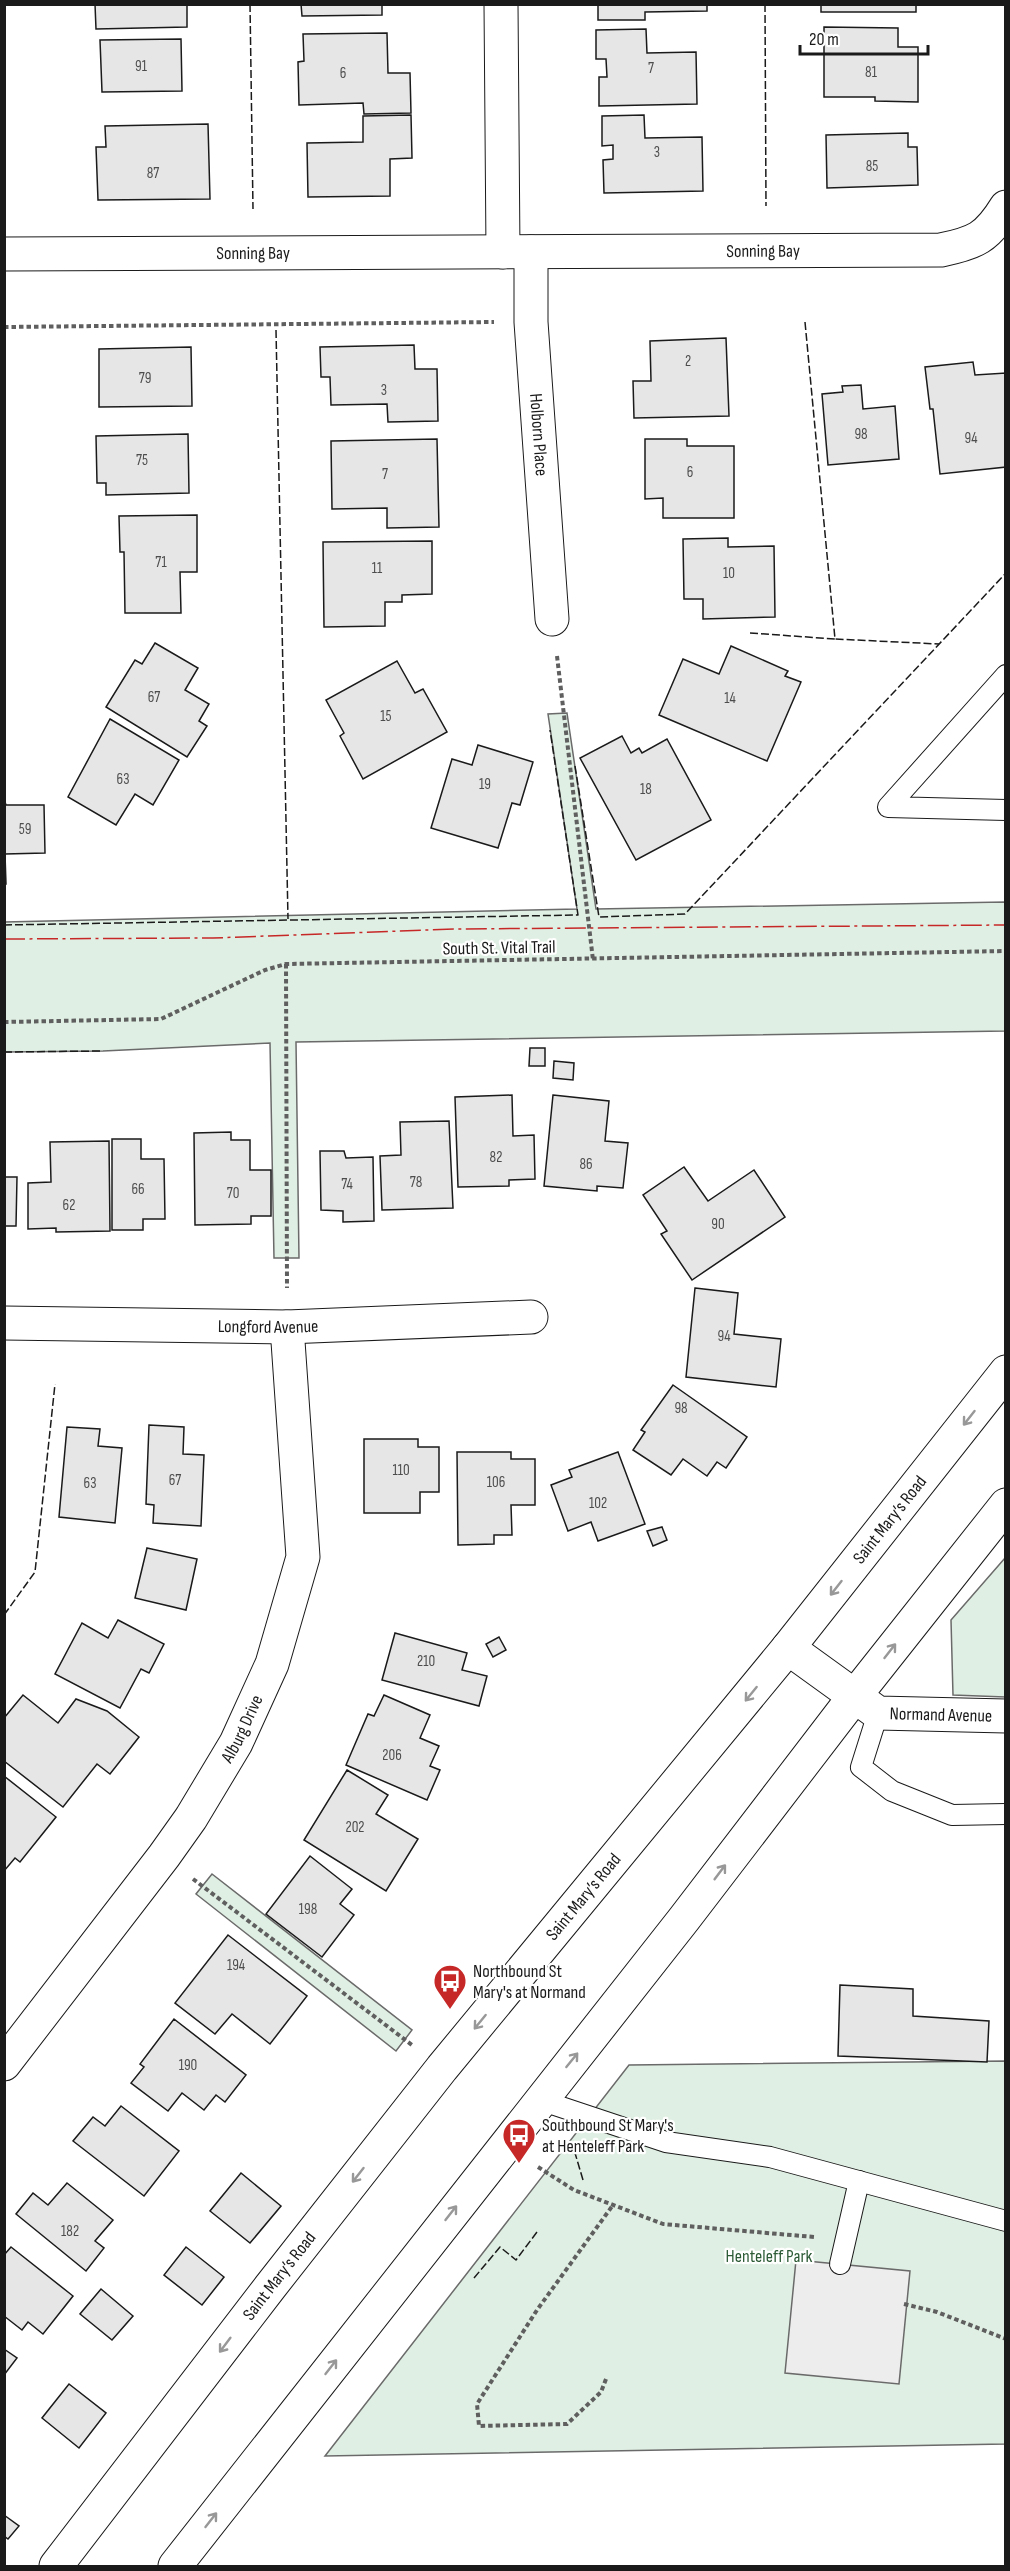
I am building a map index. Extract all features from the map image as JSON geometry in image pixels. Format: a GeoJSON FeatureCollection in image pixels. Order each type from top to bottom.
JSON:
{"type":"FeatureCollection","features":[{"type":"Feature","properties":{"kind":"street"},"geometry":{"type":"LineString","coordinates":[[501,4],[517,252]]}},
{"type":"Feature","properties":{"kind":"street","name":"Sonning Bay"},"geometry":{"type":"LineString","coordinates":[[4,254],[941,250],[973,243],[995,224],[1005,207]]}},
{"type":"Feature","properties":{"kind":"street","name":"Holborn Place"},"geometry":{"type":"LineString","coordinates":[[517,252],[531,322],[552,619]]}},
{"type":"Feature","properties":{"kind":"street","name":"Longford Avenue"},"geometry":{"type":"LineString","coordinates":[[4,1323],[287,1328],[531,1317]]}},
{"type":"Feature","properties":{"kind":"street","name":"Alburg Drive"},"geometry":{"type":"LineString","coordinates":[[4,2064],[191,1818],[236,1743],[272,1664],[303,1557],[287,1328]]}},
{"type":"Feature","properties":{"kind":"street","name":"Saint Mary’s Road"},"geometry":{"type":"LineString","coordinates":[[56,2566],[442,2068],[788,1648],[1005,1372]]}},
{"type":"Feature","properties":{"kind":"street"},"geometry":{"type":"LineString","coordinates":[[175,2566],[684,1919],[866,1705],[1005,1504]]}},
{"type":"Feature","properties":{"kind":"street"},"geometry":{"type":"LineString","coordinates":[[788,1648],[866,1705]]}},
{"type":"Feature","properties":{"kind":"street","name":"Normand Avenue"},"geometry":{"type":"LineString","coordinates":[[866,1705],[1005,1716]]}},
{"type":"Feature","properties":{"kind":"lane"},"geometry":{"type":"LineString","coordinates":[[1005,675],[888,807],[1005,810]]}},
{"type":"Feature","properties":{"kind":"lane"},"geometry":{"type":"LineString","coordinates":[[866,1705],[861,1767],[892,1791],[952,1815],[1005,1814]]}},
{"type":"Feature","properties":{"kind":"lane"},"geometry":{"type":"LineString","coordinates":[[540,2100],[666,2142],[770,2157],[1005,2221]]}},
{"type":"Feature","properties":{"kind":"lane"},"geometry":{"type":"LineString","coordinates":[[840,2264],[860,2181]]}},
{"type":"Feature","properties":{"kind":"path"},"geometry":{"type":"LineString","coordinates":[[4,327],[531,322]]}},
{"type":"Feature","properties":{"kind":"path"},"geometry":{"type":"LineString","coordinates":[[552,619],[593,960]]}},
{"type":"Feature","properties":{"kind":"path","name":"South St. Vital Trail"},"geometry":{"type":"LineString","coordinates":[[4,1022],[161,1019],[265,970],[286,964],[1005,951]]}},
{"type":"Feature","properties":{"kind":"path"},"geometry":{"type":"LineString","coordinates":[[286,964],[287,1328]]}},
{"type":"Feature","properties":{"kind":"path"},"geometry":{"type":"LineString","coordinates":[[164,1856],[442,2068]]}},
{"type":"Feature","properties":{"kind":"path"},"geometry":{"type":"LineString","coordinates":[[504,2146],[574,2190],[663,2224],[846,2240]]}},
{"type":"Feature","properties":{"kind":"path"},"geometry":{"type":"LineString","coordinates":[[606,2379],[601,2392],[567,2424],[479,2426],[477,2404],[537,2310],[613,2205]]}},
{"type":"Feature","properties":{"kind":"path"},"geometry":{"type":"LineString","coordinates":[[904,2304],[937,2312],[1005,2338]]}},
{"type":"Feature","properties":{"kind":"green space"},"geometry":{"type":"Polygon","coordinates":[[[567,713],[596,909],[1005,902],[1005,1031],[296,1042],[299,1258],[274,1258],[270,1043],[103,1051],[5,1052],[5,922],[577,909],[548,714],[567,713]]]}},
{"type":"Feature","properties":{"kind":"green space"},"geometry":{"type":"Polygon","coordinates":[[[1005,1558],[1005,1697],[953,1695],[951,1620],[1005,1558]]]}},
{"type":"Feature","properties":{"kind":"green space"},"geometry":{"type":"Polygon","coordinates":[[[212,1874],[412,2030],[396,2051],[196,1894],[212,1874]]]}},
{"type":"Feature","properties":{"kind":"green space","name":"Henteleff Park"},"geometry":{"type":"Polygon","coordinates":[[[1005,2061],[1005,2444],[325,2456],[629,2065],[1005,2061]]]}},
{"type":"Feature","properties":{"kind":"shaded area"},"geometry":{"type":"Polygon","coordinates":[[[796,2260],[910,2271],[899,2384],[785,2373],[796,2260]]]}},
{"type":"Feature","properties":{"kind":"building"},"geometry":{"type":"Polygon","coordinates":[[[95,4],[187,4],[187,27],[96,29],[95,4]]]}},
{"type":"Feature","properties":{"kind":"building"},"geometry":{"type":"Polygon","coordinates":[[[301,4],[382,4],[382,15],[302,16],[301,4]]]}},
{"type":"Feature","properties":{"kind":"building"},"geometry":{"type":"Polygon","coordinates":[[[598,4],[707,4],[707,11],[645,12],[645,20],[598,20],[598,4]]]}},
{"type":"Feature","properties":{"kind":"building"},"geometry":{"type":"Polygon","coordinates":[[[821,4],[916,4],[916,12],[821,12],[821,4]]]}},
{"type":"Feature","properties":{"kind":"building"},"geometry":{"type":"Polygon","coordinates":[[[824,27],[898,28],[898,47],[918,47],[918,102],[875,101],[875,97],[824,97],[824,27]]]}},
{"type":"Feature","properties":{"kind":"building"},"geometry":{"type":"Polygon","coordinates":[[[646,29],[647,53],[696,52],[697,104],[599,106],[599,77],[607,77],[606,59],[596,59],[596,30],[646,29]]]}},
{"type":"Feature","properties":{"kind":"building"},"geometry":{"type":"Polygon","coordinates":[[[387,33],[388,73],[410,73],[411,113],[364,114],[363,103],[299,105],[298,62],[304,61],[303,34],[387,33]]]}},
{"type":"Feature","properties":{"kind":"building"},"geometry":{"type":"Polygon","coordinates":[[[181,39],[182,91],[102,92],[100,40],[181,39]]]}},
{"type":"Feature","properties":{"kind":"building"},"geometry":{"type":"Polygon","coordinates":[[[411,115],[412,158],[390,159],[390,196],[308,197],[307,143],[363,142],[363,116],[411,115]]]}},
{"type":"Feature","properties":{"kind":"building"},"geometry":{"type":"Polygon","coordinates":[[[644,115],[645,138],[702,137],[703,191],[604,193],[603,160],[613,159],[613,145],[602,146],[602,116],[644,115]]]}},
{"type":"Feature","properties":{"kind":"building"},"geometry":{"type":"Polygon","coordinates":[[[208,124],[210,199],[98,200],[96,147],[106,147],[105,126],[208,124]]]}},
{"type":"Feature","properties":{"kind":"building"},"geometry":{"type":"Polygon","coordinates":[[[908,133],[908,147],[917,147],[918,185],[827,188],[826,135],[908,133]]]}},
{"type":"Feature","properties":{"kind":"building"},"geometry":{"type":"Polygon","coordinates":[[[726,338],[729,416],[634,418],[633,381],[651,381],[650,341],[726,338]]]}},
{"type":"Feature","properties":{"kind":"building"},"geometry":{"type":"Polygon","coordinates":[[[414,345],[415,369],[437,369],[438,421],[388,422],[387,404],[331,405],[330,377],[321,377],[320,347],[414,345]]]}},
{"type":"Feature","properties":{"kind":"building"},"geometry":{"type":"Polygon","coordinates":[[[191,347],[192,406],[99,407],[99,349],[191,347]]]}},
{"type":"Feature","properties":{"kind":"building"},"geometry":{"type":"Polygon","coordinates":[[[973,362],[975,375],[1006,373],[1006,467],[940,474],[933,409],[930,409],[925,367],[973,362]]]}},
{"type":"Feature","properties":{"kind":"building"},"geometry":{"type":"Polygon","coordinates":[[[861,385],[863,409],[895,406],[899,459],[828,465],[822,394],[843,392],[842,386],[861,385]]]}},
{"type":"Feature","properties":{"kind":"building"},"geometry":{"type":"Polygon","coordinates":[[[188,434],[189,493],[106,495],[106,483],[97,483],[96,436],[188,434]]]}},
{"type":"Feature","properties":{"kind":"building"},"geometry":{"type":"Polygon","coordinates":[[[437,439],[439,527],[387,528],[387,508],[332,509],[331,441],[437,439]]]}},
{"type":"Feature","properties":{"kind":"building"},"geometry":{"type":"Polygon","coordinates":[[[645,439],[687,439],[687,446],[734,446],[734,518],[663,518],[663,498],[645,499],[645,439]]]}},
{"type":"Feature","properties":{"kind":"building"},"geometry":{"type":"Polygon","coordinates":[[[197,515],[197,572],[180,572],[181,613],[125,613],[124,552],[120,552],[119,516],[197,515]]]}},
{"type":"Feature","properties":{"kind":"building"},"geometry":{"type":"Polygon","coordinates":[[[728,538],[728,547],[774,546],[775,617],[703,619],[703,599],[684,599],[683,539],[728,538]]]}},
{"type":"Feature","properties":{"kind":"building"},"geometry":{"type":"Polygon","coordinates":[[[432,541],[432,594],[402,595],[402,602],[385,602],[385,626],[324,627],[323,542],[432,541]]]}},
{"type":"Feature","properties":{"kind":"building"},"geometry":{"type":"Polygon","coordinates":[[[155,643],[198,668],[185,690],[209,704],[199,721],[207,726],[187,757],[106,707],[135,660],[142,664],[155,643]]]}},
{"type":"Feature","properties":{"kind":"building"},"geometry":{"type":"Polygon","coordinates":[[[731,646],[788,671],[785,676],[801,682],[767,761],[659,715],[683,659],[719,674],[731,646]]]}},
{"type":"Feature","properties":{"kind":"building"},"geometry":{"type":"Polygon","coordinates":[[[397,661],[415,693],[423,689],[447,732],[363,779],[340,736],[344,733],[326,700],[397,661]]]}},
{"type":"Feature","properties":{"kind":"building"},"geometry":{"type":"Polygon","coordinates":[[[110,719],[179,760],[153,805],[135,794],[116,825],[68,797],[110,719]]]}},
{"type":"Feature","properties":{"kind":"building"},"geometry":{"type":"Polygon","coordinates":[[[622,736],[631,753],[639,748],[642,753],[667,739],[711,820],[636,860],[580,758],[622,736]]]}},
{"type":"Feature","properties":{"kind":"building"},"geometry":{"type":"Polygon","coordinates":[[[478,745],[533,762],[520,805],[512,803],[498,848],[431,828],[452,759],[472,765],[478,745]]]}},
{"type":"Feature","properties":{"kind":"building"},"geometry":{"type":"Polygon","coordinates":[[[4,799],[6,805],[44,805],[45,853],[5,854],[6,884],[4,884],[4,799]]]}},
{"type":"Feature","properties":{"kind":"building"},"geometry":{"type":"Polygon","coordinates":[[[530,1048],[545,1048],[545,1066],[529,1066],[530,1048]]]}},
{"type":"Feature","properties":{"kind":"building"},"geometry":{"type":"Polygon","coordinates":[[[554,1061],[574,1063],[573,1080],[553,1078],[554,1061]]]}},
{"type":"Feature","properties":{"kind":"building"},"geometry":{"type":"Polygon","coordinates":[[[512,1095],[513,1136],[534,1135],[535,1179],[509,1180],[509,1186],[458,1187],[455,1097],[512,1095]]]}},
{"type":"Feature","properties":{"kind":"building"},"geometry":{"type":"Polygon","coordinates":[[[553,1095],[609,1101],[605,1141],[628,1143],[623,1188],[597,1186],[597,1191],[544,1186],[553,1095]]]}},
{"type":"Feature","properties":{"kind":"building"},"geometry":{"type":"Polygon","coordinates":[[[449,1121],[453,1208],[382,1210],[380,1156],[401,1155],[400,1122],[449,1121]]]}},
{"type":"Feature","properties":{"kind":"building"},"geometry":{"type":"Polygon","coordinates":[[[231,1132],[231,1140],[250,1140],[250,1170],[271,1170],[271,1216],[251,1216],[251,1224],[195,1225],[194,1133],[231,1132]]]}},
{"type":"Feature","properties":{"kind":"building"},"geometry":{"type":"Polygon","coordinates":[[[112,1139],[141,1139],[141,1159],[164,1159],[165,1219],[143,1219],[143,1230],[112,1230],[112,1139]]]}},
{"type":"Feature","properties":{"kind":"building"},"geometry":{"type":"Polygon","coordinates":[[[109,1141],[110,1231],[56,1232],[56,1228],[28,1229],[28,1183],[51,1182],[50,1142],[109,1141]]]}},
{"type":"Feature","properties":{"kind":"building"},"geometry":{"type":"Polygon","coordinates":[[[320,1151],[344,1151],[346,1158],[373,1157],[374,1221],[343,1222],[343,1211],[321,1210],[320,1151]]]}},
{"type":"Feature","properties":{"kind":"building"},"geometry":{"type":"Polygon","coordinates":[[[684,1167],[708,1201],[754,1170],[785,1217],[692,1280],[661,1234],[667,1231],[643,1195],[684,1167]]]}},
{"type":"Feature","properties":{"kind":"building"},"geometry":{"type":"Polygon","coordinates":[[[4,1177],[17,1177],[16,1226],[4,1226],[4,1177]]]}},
{"type":"Feature","properties":{"kind":"building"},"geometry":{"type":"Polygon","coordinates":[[[695,1288],[738,1293],[734,1334],[781,1339],[776,1387],[686,1377],[695,1288]]]}},
{"type":"Feature","properties":{"kind":"building"},"geometry":{"type":"Polygon","coordinates":[[[673,1385],[747,1437],[726,1468],[717,1462],[707,1476],[683,1459],[671,1475],[633,1450],[645,1432],[641,1430],[673,1385]]]}},
{"type":"Feature","properties":{"kind":"building"},"geometry":{"type":"Polygon","coordinates":[[[149,1425],[184,1427],[183,1454],[204,1455],[201,1526],[153,1523],[154,1505],[146,1504],[149,1425]]]}},
{"type":"Feature","properties":{"kind":"building"},"geometry":{"type":"Polygon","coordinates":[[[67,1427],[100,1429],[98,1446],[122,1448],[115,1523],[59,1517],[67,1427]]]}},
{"type":"Feature","properties":{"kind":"building"},"geometry":{"type":"Polygon","coordinates":[[[364,1439],[418,1439],[418,1447],[439,1447],[439,1492],[420,1492],[420,1513],[364,1513],[364,1439]]]}},
{"type":"Feature","properties":{"kind":"building"},"geometry":{"type":"Polygon","coordinates":[[[457,1452],[511,1452],[511,1459],[535,1459],[535,1505],[511,1505],[512,1535],[494,1535],[494,1544],[458,1545],[457,1452]]]}},
{"type":"Feature","properties":{"kind":"building"},"geometry":{"type":"Polygon","coordinates":[[[618,1452],[645,1524],[598,1541],[591,1522],[568,1531],[551,1485],[572,1477],[569,1470],[618,1452]]]}},
{"type":"Feature","properties":{"kind":"building"},"geometry":{"type":"Polygon","coordinates":[[[662,1527],[667,1540],[653,1546],[647,1531],[662,1527]]]}},
{"type":"Feature","properties":{"kind":"building"},"geometry":{"type":"Polygon","coordinates":[[[147,1548],[197,1559],[186,1610],[135,1598],[147,1548]]]}},
{"type":"Feature","properties":{"kind":"building"},"geometry":{"type":"Polygon","coordinates":[[[118,1620],[164,1644],[149,1673],[141,1669],[120,1708],[55,1674],[82,1623],[108,1638],[118,1620]]]}},
{"type":"Feature","properties":{"kind":"building"},"geometry":{"type":"Polygon","coordinates":[[[395,1633],[467,1653],[462,1670],[487,1676],[479,1706],[382,1680],[395,1633]]]}},
{"type":"Feature","properties":{"kind":"building"},"geometry":{"type":"Polygon","coordinates":[[[499,1637],[506,1650],[493,1657],[486,1644],[499,1637]]]}},
{"type":"Feature","properties":{"kind":"building"},"geometry":{"type":"Polygon","coordinates":[[[23,1695],[58,1723],[76,1699],[107,1711],[139,1737],[110,1774],[97,1764],[63,1807],[4,1761],[4,1718],[23,1695]]]}},
{"type":"Feature","properties":{"kind":"building"},"geometry":{"type":"Polygon","coordinates":[[[384,1695],[430,1715],[420,1738],[439,1746],[430,1766],[440,1770],[427,1800],[346,1765],[368,1714],[374,1716],[384,1695]]]}},
{"type":"Feature","properties":{"kind":"building"},"geometry":{"type":"Polygon","coordinates":[[[347,1770],[388,1795],[376,1814],[418,1839],[386,1891],[304,1840],[347,1770]]]}},
{"type":"Feature","properties":{"kind":"building"},"geometry":{"type":"Polygon","coordinates":[[[4,1776],[56,1817],[20,1862],[15,1858],[4,1871],[4,1776]]]}},
{"type":"Feature","properties":{"kind":"building"},"geometry":{"type":"Polygon","coordinates":[[[310,1856],[352,1889],[340,1904],[354,1915],[322,1957],[266,1914],[310,1856]]]}},
{"type":"Feature","properties":{"kind":"building"},"geometry":{"type":"Polygon","coordinates":[[[228,1935],[307,1996],[270,2044],[232,2014],[215,2034],[175,2003],[228,1935]]]}},
{"type":"Feature","properties":{"kind":"building"},"geometry":{"type":"Polygon","coordinates":[[[840,1985],[913,1989],[913,2016],[989,2021],[987,2062],[838,2056],[840,1985]]]}},
{"type":"Feature","properties":{"kind":"building"},"geometry":{"type":"Polygon","coordinates":[[[174,2019],[246,2075],[225,2102],[216,2095],[204,2110],[182,2093],[168,2111],[131,2083],[144,2067],[140,2064],[174,2019]]]}},
{"type":"Feature","properties":{"kind":"building"},"geometry":{"type":"Polygon","coordinates":[[[121,2106],[179,2151],[144,2196],[73,2141],[93,2117],[105,2126],[121,2106]]]}},
{"type":"Feature","properties":{"kind":"building"},"geometry":{"type":"Polygon","coordinates":[[[241,2173],[281,2206],[250,2243],[210,2211],[241,2173]]]}},
{"type":"Feature","properties":{"kind":"building"},"geometry":{"type":"Polygon","coordinates":[[[67,2183],[113,2220],[95,2241],[104,2248],[86,2271],[16,2214],[33,2193],[48,2205],[67,2183]]]}},
{"type":"Feature","properties":{"kind":"building"},"geometry":{"type":"Polygon","coordinates":[[[11,2247],[73,2296],[43,2334],[28,2322],[22,2330],[4,2316],[4,2255],[11,2247]]]}},
{"type":"Feature","properties":{"kind":"building"},"geometry":{"type":"Polygon","coordinates":[[[186,2247],[224,2277],[202,2305],[164,2275],[186,2247]]]}},
{"type":"Feature","properties":{"kind":"building"},"geometry":{"type":"Polygon","coordinates":[[[101,2289],[133,2316],[112,2340],[80,2314],[101,2289]]]}},
{"type":"Feature","properties":{"kind":"building"},"geometry":{"type":"Polygon","coordinates":[[[4,2349],[17,2358],[4,2375],[4,2349]]]}},
{"type":"Feature","properties":{"kind":"building"},"geometry":{"type":"Polygon","coordinates":[[[69,2384],[106,2413],[79,2448],[42,2418],[69,2384]]]}},
{"type":"Feature","properties":{"kind":"building"},"geometry":{"type":"Polygon","coordinates":[[[4,2515],[19,2526],[8,2539],[4,2536],[4,2515]]]}},
{"type":"Feature","properties":{"kind":"fence"},"geometry":{"type":"LineString","coordinates":[[250,4],[253,209]]}},
{"type":"Feature","properties":{"kind":"fence"},"geometry":{"type":"LineString","coordinates":[[765,4],[766,206]]}},
{"type":"Feature","properties":{"kind":"fence"},"geometry":{"type":"LineString","coordinates":[[805,322],[835,639],[939,644]]}},
{"type":"Feature","properties":{"kind":"fence"},"geometry":{"type":"LineString","coordinates":[[276,330],[288,919]]}},
{"type":"Feature","properties":{"kind":"fence"},"geometry":{"type":"LineString","coordinates":[[575,766],[599,917],[685,914],[1006,573]]}},
{"type":"Feature","properties":{"kind":"fence"},"geometry":{"type":"LineString","coordinates":[[750,633],[835,639]]}},
{"type":"Feature","properties":{"kind":"fence"},"geometry":{"type":"LineString","coordinates":[[4,925],[578,915],[550,730]]}},
{"type":"Feature","properties":{"kind":"fence"},"geometry":{"type":"LineString","coordinates":[[4,1052],[103,1051]]}},
{"type":"Feature","properties":{"kind":"fence"},"geometry":{"type":"LineString","coordinates":[[4,1615],[35,1572],[55,1384]]}},
{"type":"Feature","properties":{"kind":"fence"},"geometry":{"type":"LineString","coordinates":[[583,2180],[575,2153],[606,2145]]}},
{"type":"Feature","properties":{"kind":"fence"},"geometry":{"type":"LineString","coordinates":[[474,2278],[500,2247],[516,2260],[537,2232]]}},
{"type":"Feature","properties":{"kind":"power"},"geometry":{"type":"LineString","coordinates":[[4,939],[213,938],[454,929],[1006,925]]}},
{"type":"Feature","properties":{"kind":"place","name":"Northbound St Mary's at Normand"},"geometry":{"type":"Point","coordinates":[450,2010]}},
{"type":"Feature","properties":{"kind":"place","name":"Southbound St Mary's at Henteleff Park"},"geometry":{"type":"Point","coordinates":[519,2164]}}]}
